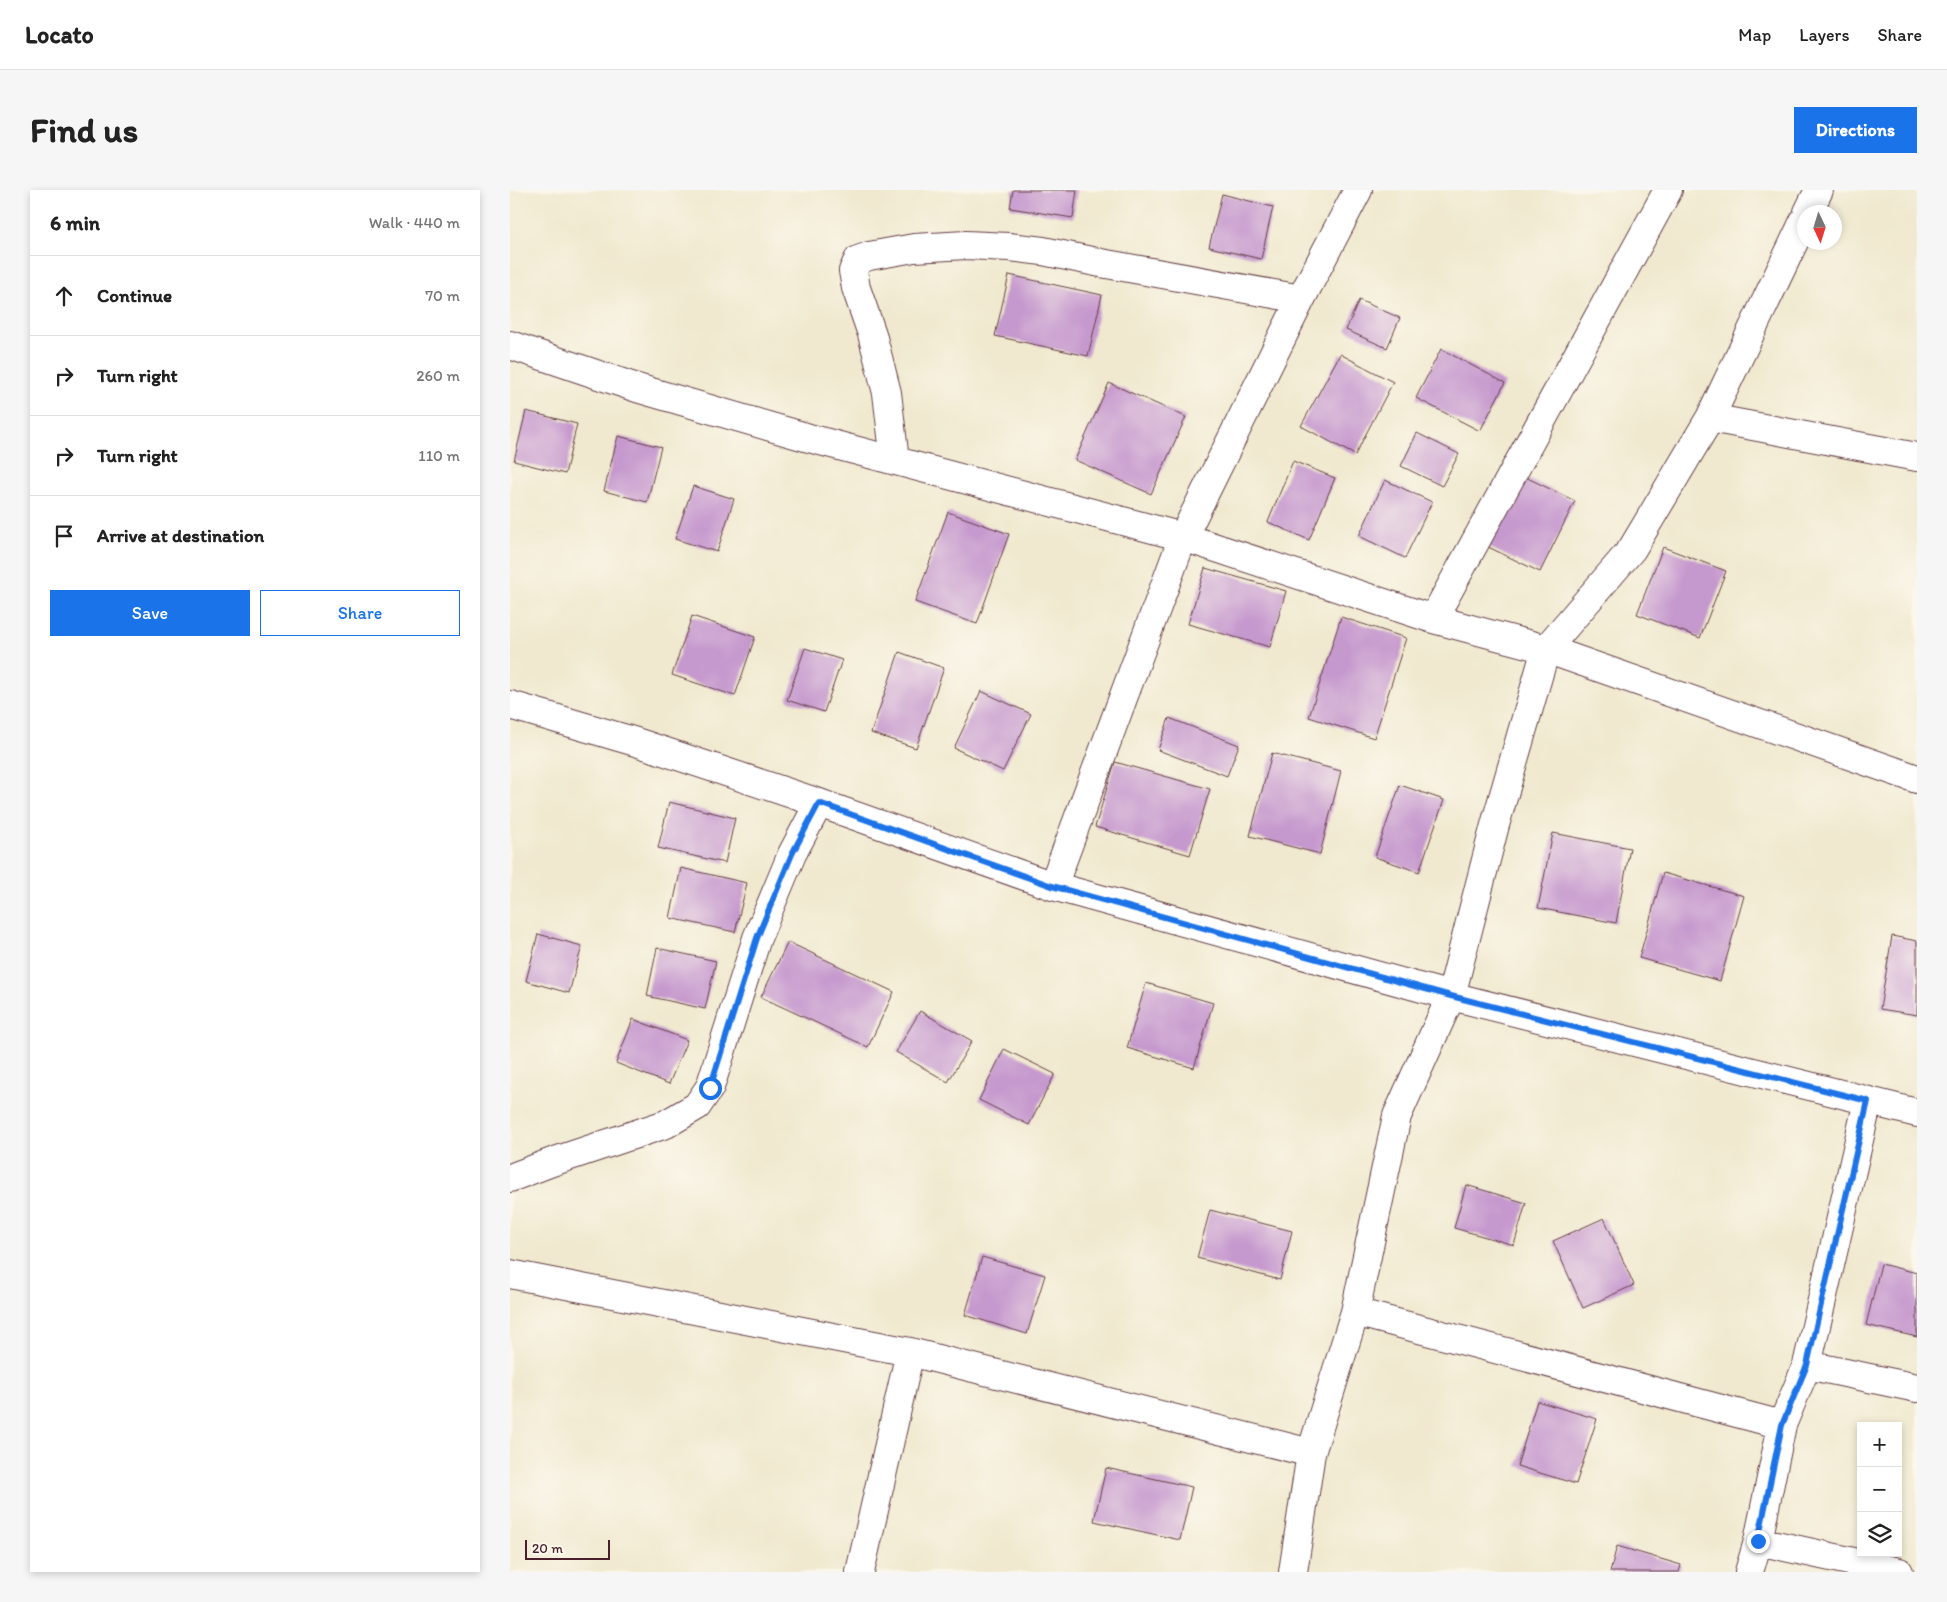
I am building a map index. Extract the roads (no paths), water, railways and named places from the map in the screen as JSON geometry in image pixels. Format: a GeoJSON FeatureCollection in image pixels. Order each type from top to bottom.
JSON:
{"type":"FeatureCollection","features":[{"type":"Feature","properties":{"kind":"street"},"geometry":{"type":"LineString","coordinates":[[1052,886],[1183,537],[1301,299],[1358,190]]}},
{"type":"Feature","properties":{"kind":"street"},"geometry":{"type":"LineString","coordinates":[[1433,619],[1668,190]]}},
{"type":"Feature","properties":{"kind":"street"},"geometry":{"type":"LineString","coordinates":[[1812,205],[1819,190]]}},
{"type":"Feature","properties":{"kind":"street"},"geometry":{"type":"LineString","coordinates":[[1293,1572],[1311,1453],[1355,1312],[1397,1116],[1451,996],[1495,825],[1546,649],[1632,548],[1710,418],[1797,236]]}},
{"type":"Feature","properties":{"kind":"street"},"geometry":{"type":"LineString","coordinates":[[895,460],[888,393],[872,334],[856,288],[854,271],[858,260],[868,256],[923,248],[966,245],[1009,247],[1043,251],[1101,264],[1301,299]]}},
{"type":"Feature","properties":{"kind":"street"},"geometry":{"type":"LineString","coordinates":[[510,345],[637,388],[809,438],[1183,537],[1433,619],[1546,649],[1917,779]]}},
{"type":"Feature","properties":{"kind":"street"},"geometry":{"type":"LineString","coordinates":[[1710,418],[1917,457]]}},
{"type":"Feature","properties":{"kind":"street"},"geometry":{"type":"LineString","coordinates":[[510,705],[636,742],[819,803],[1052,886],[1451,996],[1917,1113]]}},
{"type":"Feature","properties":{"kind":"street"},"geometry":{"type":"LineString","coordinates":[[510,1178],[666,1124],[697,1106],[710,1088],[757,938],[792,854],[819,803]]}},
{"type":"Feature","properties":{"kind":"street"},"geometry":{"type":"LineString","coordinates":[[1749,1572],[1758,1541],[1782,1425],[1807,1365],[1868,1101]]}},
{"type":"Feature","properties":{"kind":"street"},"geometry":{"type":"LineString","coordinates":[[510,1274],[910,1352],[1311,1453]]}},
{"type":"Feature","properties":{"kind":"street"},"geometry":{"type":"LineString","coordinates":[[1355,1312],[1782,1425]]}},
{"type":"Feature","properties":{"kind":"street"},"geometry":{"type":"LineString","coordinates":[[860,1572],[910,1352]]}},
{"type":"Feature","properties":{"kind":"street"},"geometry":{"type":"LineString","coordinates":[[1807,1365],[1917,1388]]}},
{"type":"Feature","properties":{"kind":"street"},"geometry":{"type":"LineString","coordinates":[[1758,1541],[1899,1572]]}}]}
